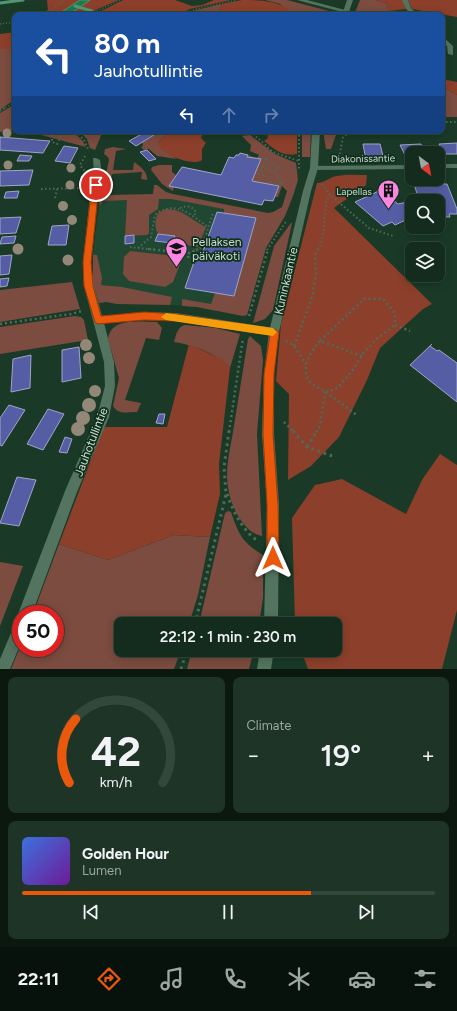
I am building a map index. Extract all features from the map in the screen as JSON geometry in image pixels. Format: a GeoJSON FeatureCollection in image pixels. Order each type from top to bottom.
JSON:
{"type":"FeatureCollection","features":[{"type":"Feature","properties":{"kind":"street"},"geometry":{"type":"LineString","coordinates":[[300,0],[338,12]]}},
{"type":"Feature","properties":{"kind":"street"},"geometry":{"type":"LineString","coordinates":[[345,12],[350,0]]}},
{"type":"Feature","properties":{"kind":"street"},"geometry":{"type":"LineString","coordinates":[[405,0],[409,9],[412,12]]}},
{"type":"Feature","properties":{"kind":"street"},"geometry":{"type":"LineString","coordinates":[[445,41],[450,46],[454,54]]}},
{"type":"Feature","properties":{"kind":"street","name":"Kuninkaantie"},"geometry":{"type":"LineString","coordinates":[[271,617],[273,505],[268,434],[269,374],[274,332],[307,191],[314,168],[316,134]]}},
{"type":"Feature","properties":{"kind":"street","name":"Jauhotullintie"},"geometry":{"type":"LineString","coordinates":[[28,605],[72,491],[103,418],[110,386],[109,362],[89,286],[87,262],[94,196],[98,174],[96,160]]}},
{"type":"Feature","properties":{"kind":"street"},"geometry":{"type":"LineString","coordinates":[[445,166],[457,166]]}},
{"type":"Feature","properties":{"kind":"street","name":"Diakonissantie"},"geometry":{"type":"LineString","coordinates":[[314,168],[405,167]]}},
{"type":"Feature","properties":{"kind":"street"},"geometry":{"type":"LineString","coordinates":[[98,320],[144,316],[176,317],[274,332]]}},
{"type":"Feature","properties":{"kind":"street"},"geometry":{"type":"LineString","coordinates":[[3,669],[12,648]]}},
{"type":"Feature","properties":{"kind":"street"},"geometry":{"type":"LineString","coordinates":[[264,669],[266,657]]}},
{"type":"Feature","properties":{"kind":"path"},"geometry":{"type":"LineString","coordinates":[[50,12],[64,0]]}},
{"type":"Feature","properties":{"kind":"path"},"geometry":{"type":"LineString","coordinates":[[95,12],[120,0]]}},
{"type":"Feature","properties":{"kind":"path"},"geometry":{"type":"LineString","coordinates":[[189,12],[196,9],[238,0]]}},
{"type":"Feature","properties":{"kind":"path"},"geometry":{"type":"LineString","coordinates":[[0,24],[12,22]]}},
{"type":"Feature","properties":{"kind":"path"},"geometry":{"type":"LineString","coordinates":[[0,111],[12,104]]}},
{"type":"Feature","properties":{"kind":"path"},"geometry":{"type":"LineString","coordinates":[[445,122],[457,122]]}},
{"type":"Feature","properties":{"kind":"path"},"geometry":{"type":"LineString","coordinates":[[52,134],[52,142],[56,144],[62,134]]}},
{"type":"Feature","properties":{"kind":"path"},"geometry":{"type":"LineString","coordinates":[[82,134],[89,152],[96,160]]}},
{"type":"Feature","properties":{"kind":"path"},"geometry":{"type":"LineString","coordinates":[[253,134],[273,152],[299,161]]}},
{"type":"Feature","properties":{"kind":"path"},"geometry":{"type":"LineString","coordinates":[[298,134],[299,172]]}},
{"type":"Feature","properties":{"kind":"path"},"geometry":{"type":"LineString","coordinates":[[340,168],[339,156],[341,143],[343,137],[347,134]]}},
{"type":"Feature","properties":{"kind":"path"},"geometry":{"type":"LineString","coordinates":[[258,157],[280,166],[280,170],[276,172],[269,172],[263,166]]}},
{"type":"Feature","properties":{"kind":"path"},"geometry":{"type":"LineString","coordinates":[[266,159],[259,174],[269,177],[272,183],[281,185],[282,183],[279,181],[276,172]]}},
{"type":"Feature","properties":{"kind":"path"},"geometry":{"type":"LineString","coordinates":[[318,181],[324,185],[329,194],[369,228],[393,236]]}},
{"type":"Feature","properties":{"kind":"path"},"geometry":{"type":"LineString","coordinates":[[41,189],[88,188]]}},
{"type":"Feature","properties":{"kind":"path"},"geometry":{"type":"LineString","coordinates":[[55,198],[57,189]]}},
{"type":"Feature","properties":{"kind":"path"},"geometry":{"type":"LineString","coordinates":[[294,346],[312,297],[316,274],[315,254],[320,246],[323,233],[326,202],[329,194]]}},
{"type":"Feature","properties":{"kind":"path"},"geometry":{"type":"LineString","coordinates":[[178,209],[185,206],[193,208],[196,212],[194,216]]}},
{"type":"Feature","properties":{"kind":"path"},"geometry":{"type":"LineString","coordinates":[[138,248],[151,237],[153,220],[158,211],[168,208],[178,209],[194,216],[208,227]]}},
{"type":"Feature","properties":{"kind":"path"},"geometry":{"type":"LineString","coordinates":[[130,247],[189,253],[202,247],[213,213]]}},
{"type":"Feature","properties":{"kind":"path"},"geometry":{"type":"LineString","coordinates":[[198,617],[226,494],[224,467],[237,371],[246,327],[266,252],[277,232],[288,219]]}},
{"type":"Feature","properties":{"kind":"path"},"geometry":{"type":"LineString","coordinates":[[188,258],[189,253]]}},
{"type":"Feature","properties":{"kind":"path"},"geometry":{"type":"LineString","coordinates":[[325,392],[338,388],[362,356],[378,338],[395,325],[397,318],[395,310],[383,299],[364,299],[320,341],[309,354],[306,364],[305,371],[310,382],[358,416]]}},
{"type":"Feature","properties":{"kind":"path"},"geometry":{"type":"LineString","coordinates":[[0,324],[71,314],[84,310]]}},
{"type":"Feature","properties":{"kind":"path"},"geometry":{"type":"LineString","coordinates":[[395,325],[410,331]]}},
{"type":"Feature","properties":{"kind":"path"},"geometry":{"type":"LineString","coordinates":[[274,332],[294,346],[306,364]]}},
{"type":"Feature","properties":{"kind":"path"},"geometry":{"type":"LineString","coordinates":[[320,341],[362,356]]}},
{"type":"Feature","properties":{"kind":"path"},"geometry":{"type":"LineString","coordinates":[[307,447],[320,426],[325,392]]}},
{"type":"Feature","properties":{"kind":"path"},"geometry":{"type":"LineString","coordinates":[[284,422],[307,447],[332,456]]}},
{"type":"Feature","properties":{"kind":"path"},"geometry":{"type":"LineString","coordinates":[[226,494],[237,520],[249,536],[262,543],[273,543]]}},
{"type":"Feature","properties":{"kind":"path"},"geometry":{"type":"LineString","coordinates":[[181,669],[185,657]]}},
{"type":"Feature","properties":{"kind":"shaded area"},"geometry":{"type":"Polygon","coordinates":[[[47,0],[80,0],[62,12],[43,12],[48,10],[47,0]]]}},
{"type":"Feature","properties":{"kind":"shaded area"},"geometry":{"type":"Polygon","coordinates":[[[80,0],[90,0],[73,12],[62,12],[80,0]]]}},
{"type":"Feature","properties":{"kind":"shaded area"},"geometry":{"type":"Polygon","coordinates":[[[90,0],[118,0],[92,12],[73,12],[90,0]]]}},
{"type":"Feature","properties":{"kind":"shaded area"},"geometry":{"type":"Polygon","coordinates":[[[123,0],[175,0],[192,6],[202,5],[214,0],[231,0],[190,9],[184,12],[99,12],[123,0]]]}},
{"type":"Feature","properties":{"kind":"shaded area"},"geometry":{"type":"Polygon","coordinates":[[[242,0],[260,0],[283,6],[289,9],[290,12],[218,12],[222,4],[242,0]]]}},
{"type":"Feature","properties":{"kind":"shaded area"},"geometry":{"type":"Polygon","coordinates":[[[265,0],[287,0],[330,12],[289,12],[280,4],[265,0]]]}},
{"type":"Feature","properties":{"kind":"shaded area"},"geometry":{"type":"Polygon","coordinates":[[[360,0],[375,0],[386,3],[389,11],[387,12],[355,12],[360,0]]]}},
{"type":"Feature","properties":{"kind":"shaded area"},"geometry":{"type":"Polygon","coordinates":[[[375,0],[403,0],[407,9],[389,11],[386,3],[375,0]]]}},
{"type":"Feature","properties":{"kind":"shaded area"},"geometry":{"type":"Polygon","coordinates":[[[408,0],[457,0],[457,17],[445,15],[445,12],[429,12],[412,9],[408,0]]]}},
{"type":"Feature","properties":{"kind":"shaded area"},"geometry":{"type":"Polygon","coordinates":[[[222,4],[218,12],[191,12],[222,4]]]}},
{"type":"Feature","properties":{"kind":"shaded area"},"geometry":{"type":"Polygon","coordinates":[[[12,32],[12,49],[0,49],[0,34],[12,32]]]}},
{"type":"Feature","properties":{"kind":"shaded area"},"geometry":{"type":"Polygon","coordinates":[[[0,49],[12,49],[12,101],[0,110],[0,49]]]}},
{"type":"Feature","properties":{"kind":"shaded area"},"geometry":{"type":"Polygon","coordinates":[[[445,80],[457,82],[457,95],[445,87],[445,80]]]}},
{"type":"Feature","properties":{"kind":"shaded area"},"geometry":{"type":"Polygon","coordinates":[[[445,87],[457,95],[457,117],[445,117],[445,87]]]}},
{"type":"Feature","properties":{"kind":"shaded area"},"geometry":{"type":"Polygon","coordinates":[[[12,106],[12,130],[0,132],[0,113],[12,106]]]}},
{"type":"Feature","properties":{"kind":"shaded area"},"geometry":{"type":"Polygon","coordinates":[[[37,134],[75,134],[82,140],[86,147],[37,134]]]}},
{"type":"Feature","properties":{"kind":"shaded area"},"geometry":{"type":"Polygon","coordinates":[[[82,134],[102,134],[95,150],[90,148],[87,139],[82,134]]]}},
{"type":"Feature","properties":{"kind":"shaded area"},"geometry":{"type":"Polygon","coordinates":[[[156,134],[167,134],[158,142],[162,149],[177,159],[157,156],[149,149],[144,150],[141,147],[143,146],[142,142],[156,134]]]}},
{"type":"Feature","properties":{"kind":"shaded area"},"geometry":{"type":"Polygon","coordinates":[[[167,134],[250,135],[202,135],[201,138],[206,143],[202,149],[202,160],[198,162],[184,161],[170,155],[160,147],[158,142],[167,134]]]}},
{"type":"Feature","properties":{"kind":"shaded area"},"geometry":{"type":"Polygon","coordinates":[[[267,134],[297,134],[297,154],[292,155],[279,152],[264,141],[268,138],[267,134]]]}},
{"type":"Feature","properties":{"kind":"shaded area"},"geometry":{"type":"Polygon","coordinates":[[[302,134],[311,134],[310,157],[302,157],[302,134]]]}},
{"type":"Feature","properties":{"kind":"shaded area"},"geometry":{"type":"Polygon","coordinates":[[[324,134],[337,134],[331,149],[326,149],[324,134]]]}},
{"type":"Feature","properties":{"kind":"shaded area"},"geometry":{"type":"Polygon","coordinates":[[[250,135],[275,154],[296,163],[298,180],[285,216],[266,248],[247,315],[243,316],[197,307],[182,306],[182,299],[211,304],[215,293],[234,296],[256,218],[224,213],[224,209],[171,199],[159,199],[158,209],[149,215],[149,233],[147,235],[125,236],[127,200],[102,201],[102,204],[99,205],[109,160],[104,154],[105,149],[113,147],[126,149],[116,151],[113,170],[133,170],[134,162],[139,165],[147,177],[147,180],[141,179],[142,172],[112,174],[108,195],[153,194],[154,185],[157,185],[166,192],[173,194],[268,213],[273,212],[282,207],[287,191],[282,186],[278,197],[275,197],[279,186],[252,181],[260,159],[247,157],[248,155],[257,158],[259,155],[250,151],[251,145],[242,136],[250,135]]]}},
{"type":"Feature","properties":{"kind":"shaded area"},"geometry":{"type":"Polygon","coordinates":[[[159,165],[172,165],[172,172],[176,175],[170,186],[174,187],[173,191],[162,184],[151,170],[152,167],[159,165]]]}},
{"type":"Feature","properties":{"kind":"shaded area"},"geometry":{"type":"Polygon","coordinates":[[[341,175],[367,175],[366,185],[334,208],[405,278],[405,282],[410,282],[432,304],[423,309],[380,348],[367,380],[339,437],[311,466],[288,480],[289,394],[276,381],[281,324],[317,183],[341,175]]]}},
{"type":"Feature","properties":{"kind":"shaded area","name":"Pellaksen päiväkoti"},"geometry":{"type":"Polygon","coordinates":[[[173,196],[285,216],[266,248],[247,315],[243,316],[197,307],[161,304],[99,303],[93,283],[93,255],[100,197],[173,196]]]}},
{"type":"Feature","properties":{"kind":"shaded area"},"geometry":{"type":"Polygon","coordinates":[[[166,209],[172,209],[182,213],[206,227],[198,247],[172,243],[175,236],[158,234],[155,226],[157,216],[158,213],[166,209]]]}},
{"type":"Feature","properties":{"kind":"shaded area"},"geometry":{"type":"Polygon","coordinates":[[[291,223],[273,310],[265,319],[253,323],[274,246],[291,223]]]}},
{"type":"Feature","properties":{"kind":"shaded area"},"geometry":{"type":"Polygon","coordinates":[[[130,251],[183,257],[173,282],[165,287],[129,281],[123,274],[124,257],[130,251]]]}},
{"type":"Feature","properties":{"kind":"shaded area"},"geometry":{"type":"Polygon","coordinates":[[[93,255],[97,255],[102,278],[101,285],[122,287],[172,297],[170,305],[99,303],[93,283],[93,255]]]}},
{"type":"Feature","properties":{"kind":"shaded area"},"geometry":{"type":"Polygon","coordinates":[[[72,282],[80,309],[0,322],[0,290],[72,282]]]}},
{"type":"Feature","properties":{"kind":"shaded area"},"geometry":{"type":"Polygon","coordinates":[[[75,316],[81,317],[84,320],[88,340],[0,354],[0,327],[75,316]]]}},
{"type":"Feature","properties":{"kind":"shaded area"},"geometry":{"type":"Polygon","coordinates":[[[127,322],[157,322],[162,328],[159,340],[146,338],[125,400],[141,403],[137,412],[120,412],[113,406],[119,378],[108,339],[110,332],[120,324],[127,322]]]}},
{"type":"Feature","properties":{"kind":"shaded area"},"geometry":{"type":"Polygon","coordinates":[[[185,325],[216,328],[240,334],[230,368],[218,358],[204,350],[174,342],[179,329],[185,325]]]}},
{"type":"Feature","properties":{"kind":"shaded area"},"geometry":{"type":"Polygon","coordinates":[[[250,336],[261,346],[263,360],[257,434],[262,536],[255,534],[243,524],[231,501],[227,480],[229,453],[248,339],[250,336]]]}},
{"type":"Feature","properties":{"kind":"shaded area"},"geometry":{"type":"Polygon","coordinates":[[[189,344],[223,360],[230,368],[219,464],[220,494],[210,537],[174,535],[108,560],[59,544],[102,431],[105,427],[167,427],[189,344]]]}},
{"type":"Feature","properties":{"kind":"shaded area"},"geometry":{"type":"Polygon","coordinates":[[[440,454],[457,465],[457,610],[442,669],[308,669],[304,657],[342,657],[342,617],[295,617],[292,518],[315,485],[342,479],[406,514],[422,480],[440,454]]]}},
{"type":"Feature","properties":{"kind":"shaded area"},"geometry":{"type":"Polygon","coordinates":[[[228,511],[231,512],[236,527],[242,537],[250,546],[263,555],[263,598],[260,617],[201,617],[225,513],[228,511]]]}},
{"type":"Feature","properties":{"kind":"shaded area"},"geometry":{"type":"Polygon","coordinates":[[[174,535],[210,537],[198,595],[191,617],[114,617],[114,657],[178,657],[174,669],[11,669],[16,657],[64,657],[64,605],[36,605],[59,544],[108,560],[174,535]]]}},
{"type":"Feature","properties":{"kind":"shaded area"},"geometry":{"type":"Polygon","coordinates":[[[0,562],[23,566],[0,626],[0,562]]]}},
{"type":"Feature","properties":{"kind":"shaded area"},"geometry":{"type":"Polygon","coordinates":[[[190,657],[252,657],[249,669],[187,669],[190,657]]]}},
{"type":"Feature","properties":{"kind":"building"},"geometry":{"type":"Polygon","coordinates":[[[142,134],[154,135],[136,146],[129,141],[142,134]]]}},
{"type":"Feature","properties":{"kind":"building"},"geometry":{"type":"Polygon","coordinates":[[[0,137],[50,141],[43,153],[0,150],[0,137]]]}},
{"type":"Feature","properties":{"kind":"building"},"geometry":{"type":"Polygon","coordinates":[[[457,143],[457,154],[445,154],[445,146],[440,146],[439,144],[457,143]]]}},
{"type":"Feature","properties":{"kind":"building"},"geometry":{"type":"Polygon","coordinates":[[[363,144],[380,144],[384,160],[366,160],[363,144]]]}},
{"type":"Feature","properties":{"kind":"building"},"geometry":{"type":"Polygon","coordinates":[[[421,144],[422,146],[405,146],[405,155],[400,145],[421,144]]]}},
{"type":"Feature","properties":{"kind":"building"},"geometry":{"type":"Polygon","coordinates":[[[64,146],[78,148],[70,163],[55,161],[64,146]]]}},
{"type":"Feature","properties":{"kind":"building"},"geometry":{"type":"Polygon","coordinates":[[[147,150],[156,159],[149,161],[140,152],[147,150]]]}},
{"type":"Feature","properties":{"kind":"building"},"geometry":{"type":"Polygon","coordinates":[[[240,153],[248,155],[247,157],[261,159],[252,181],[279,186],[273,201],[264,200],[262,205],[169,186],[182,167],[221,175],[229,157],[234,158],[240,153]]]}},
{"type":"Feature","properties":{"kind":"building"},"geometry":{"type":"Polygon","coordinates":[[[20,155],[32,156],[29,161],[17,161],[20,155]]]}},
{"type":"Feature","properties":{"kind":"building"},"geometry":{"type":"Polygon","coordinates":[[[33,170],[29,185],[0,186],[0,171],[33,170]]]}},
{"type":"Feature","properties":{"kind":"building"},"geometry":{"type":"Polygon","coordinates":[[[445,184],[447,184],[457,209],[457,214],[449,214],[450,217],[445,217],[445,194],[417,194],[415,186],[445,186],[445,184]]]}},
{"type":"Feature","properties":{"kind":"building","name":"Lapellas"},"geometry":{"type":"Polygon","coordinates":[[[381,190],[398,204],[405,202],[405,220],[395,225],[392,222],[383,226],[355,202],[381,190]]]}},
{"type":"Feature","properties":{"kind":"building"},"geometry":{"type":"Polygon","coordinates":[[[19,191],[17,198],[4,198],[6,192],[19,191]]]}},
{"type":"Feature","properties":{"kind":"building"},"geometry":{"type":"Polygon","coordinates":[[[217,212],[256,218],[234,296],[185,288],[196,256],[201,257],[217,212]]]}},
{"type":"Feature","properties":{"kind":"building"},"geometry":{"type":"Polygon","coordinates":[[[21,217],[16,233],[0,234],[0,218],[21,217]]]}},
{"type":"Feature","properties":{"kind":"building"},"geometry":{"type":"Polygon","coordinates":[[[69,225],[66,245],[48,245],[52,226],[69,225]]]}},
{"type":"Feature","properties":{"kind":"building"},"geometry":{"type":"Polygon","coordinates":[[[158,234],[175,236],[172,243],[155,241],[158,234]]]}},
{"type":"Feature","properties":{"kind":"building"},"geometry":{"type":"Polygon","coordinates":[[[134,235],[134,243],[125,244],[125,236],[134,235]]]}},
{"type":"Feature","properties":{"kind":"building"},"geometry":{"type":"Polygon","coordinates":[[[16,236],[14,243],[0,244],[2,237],[16,236]]]}},
{"type":"Feature","properties":{"kind":"building"},"geometry":{"type":"Polygon","coordinates":[[[12,255],[9,274],[0,275],[0,256],[12,255]]]}},
{"type":"Feature","properties":{"kind":"building"},"geometry":{"type":"Polygon","coordinates":[[[9,278],[7,286],[0,287],[0,279],[9,278]]]}},
{"type":"Feature","properties":{"kind":"building"},"geometry":{"type":"Polygon","coordinates":[[[432,344],[430,346],[437,351],[439,350],[457,363],[457,402],[410,365],[432,344]]]}},
{"type":"Feature","properties":{"kind":"building"},"geometry":{"type":"Polygon","coordinates":[[[79,347],[81,378],[62,382],[62,350],[79,347]]]}},
{"type":"Feature","properties":{"kind":"building"},"geometry":{"type":"Polygon","coordinates":[[[31,355],[30,388],[11,392],[13,359],[31,355]]]}},
{"type":"Feature","properties":{"kind":"building"},"geometry":{"type":"Polygon","coordinates":[[[9,405],[25,410],[2,446],[0,445],[0,418],[9,405]]]}},
{"type":"Feature","properties":{"kind":"building"},"geometry":{"type":"Polygon","coordinates":[[[48,409],[64,414],[43,450],[27,444],[48,409]]]}},
{"type":"Feature","properties":{"kind":"building"},"geometry":{"type":"Polygon","coordinates":[[[159,414],[165,414],[163,424],[156,423],[159,414]]]}},
{"type":"Feature","properties":{"kind":"building"},"geometry":{"type":"Polygon","coordinates":[[[65,437],[72,439],[67,453],[59,452],[65,437]]]}},
{"type":"Feature","properties":{"kind":"building"},"geometry":{"type":"Polygon","coordinates":[[[17,477],[36,480],[19,526],[0,523],[17,477]]]}},
{"type":"Feature","properties":{"kind":"waterway"},"geometry":{"type":"LineString","coordinates":[[0,3],[23,0]]}},
{"type":"Feature","properties":{"kind":"waterway"},"geometry":{"type":"LineString","coordinates":[[75,6],[92,11]]}},
{"type":"Feature","properties":{"kind":"slow traffic"},"geometry":{"type":"LineString","coordinates":[[166,317],[176,317],[273,332]]}},
{"type":"Feature","properties":{"kind":"place","name":"Lapellas"},"geometry":{"type":"Point","coordinates":[388,210]}},
{"type":"Feature","properties":{"kind":"place","name":"Pellaksen päiväkoti"},"geometry":{"type":"Point","coordinates":[177,268]}},
{"type":"Feature","properties":{"kind":"route"},"geometry":{"type":"LineString","coordinates":[[96,185],[92,208],[87,262],[89,286],[98,320],[144,316],[176,317],[274,332],[269,374],[268,434],[273,505],[273,558]]}}]}
